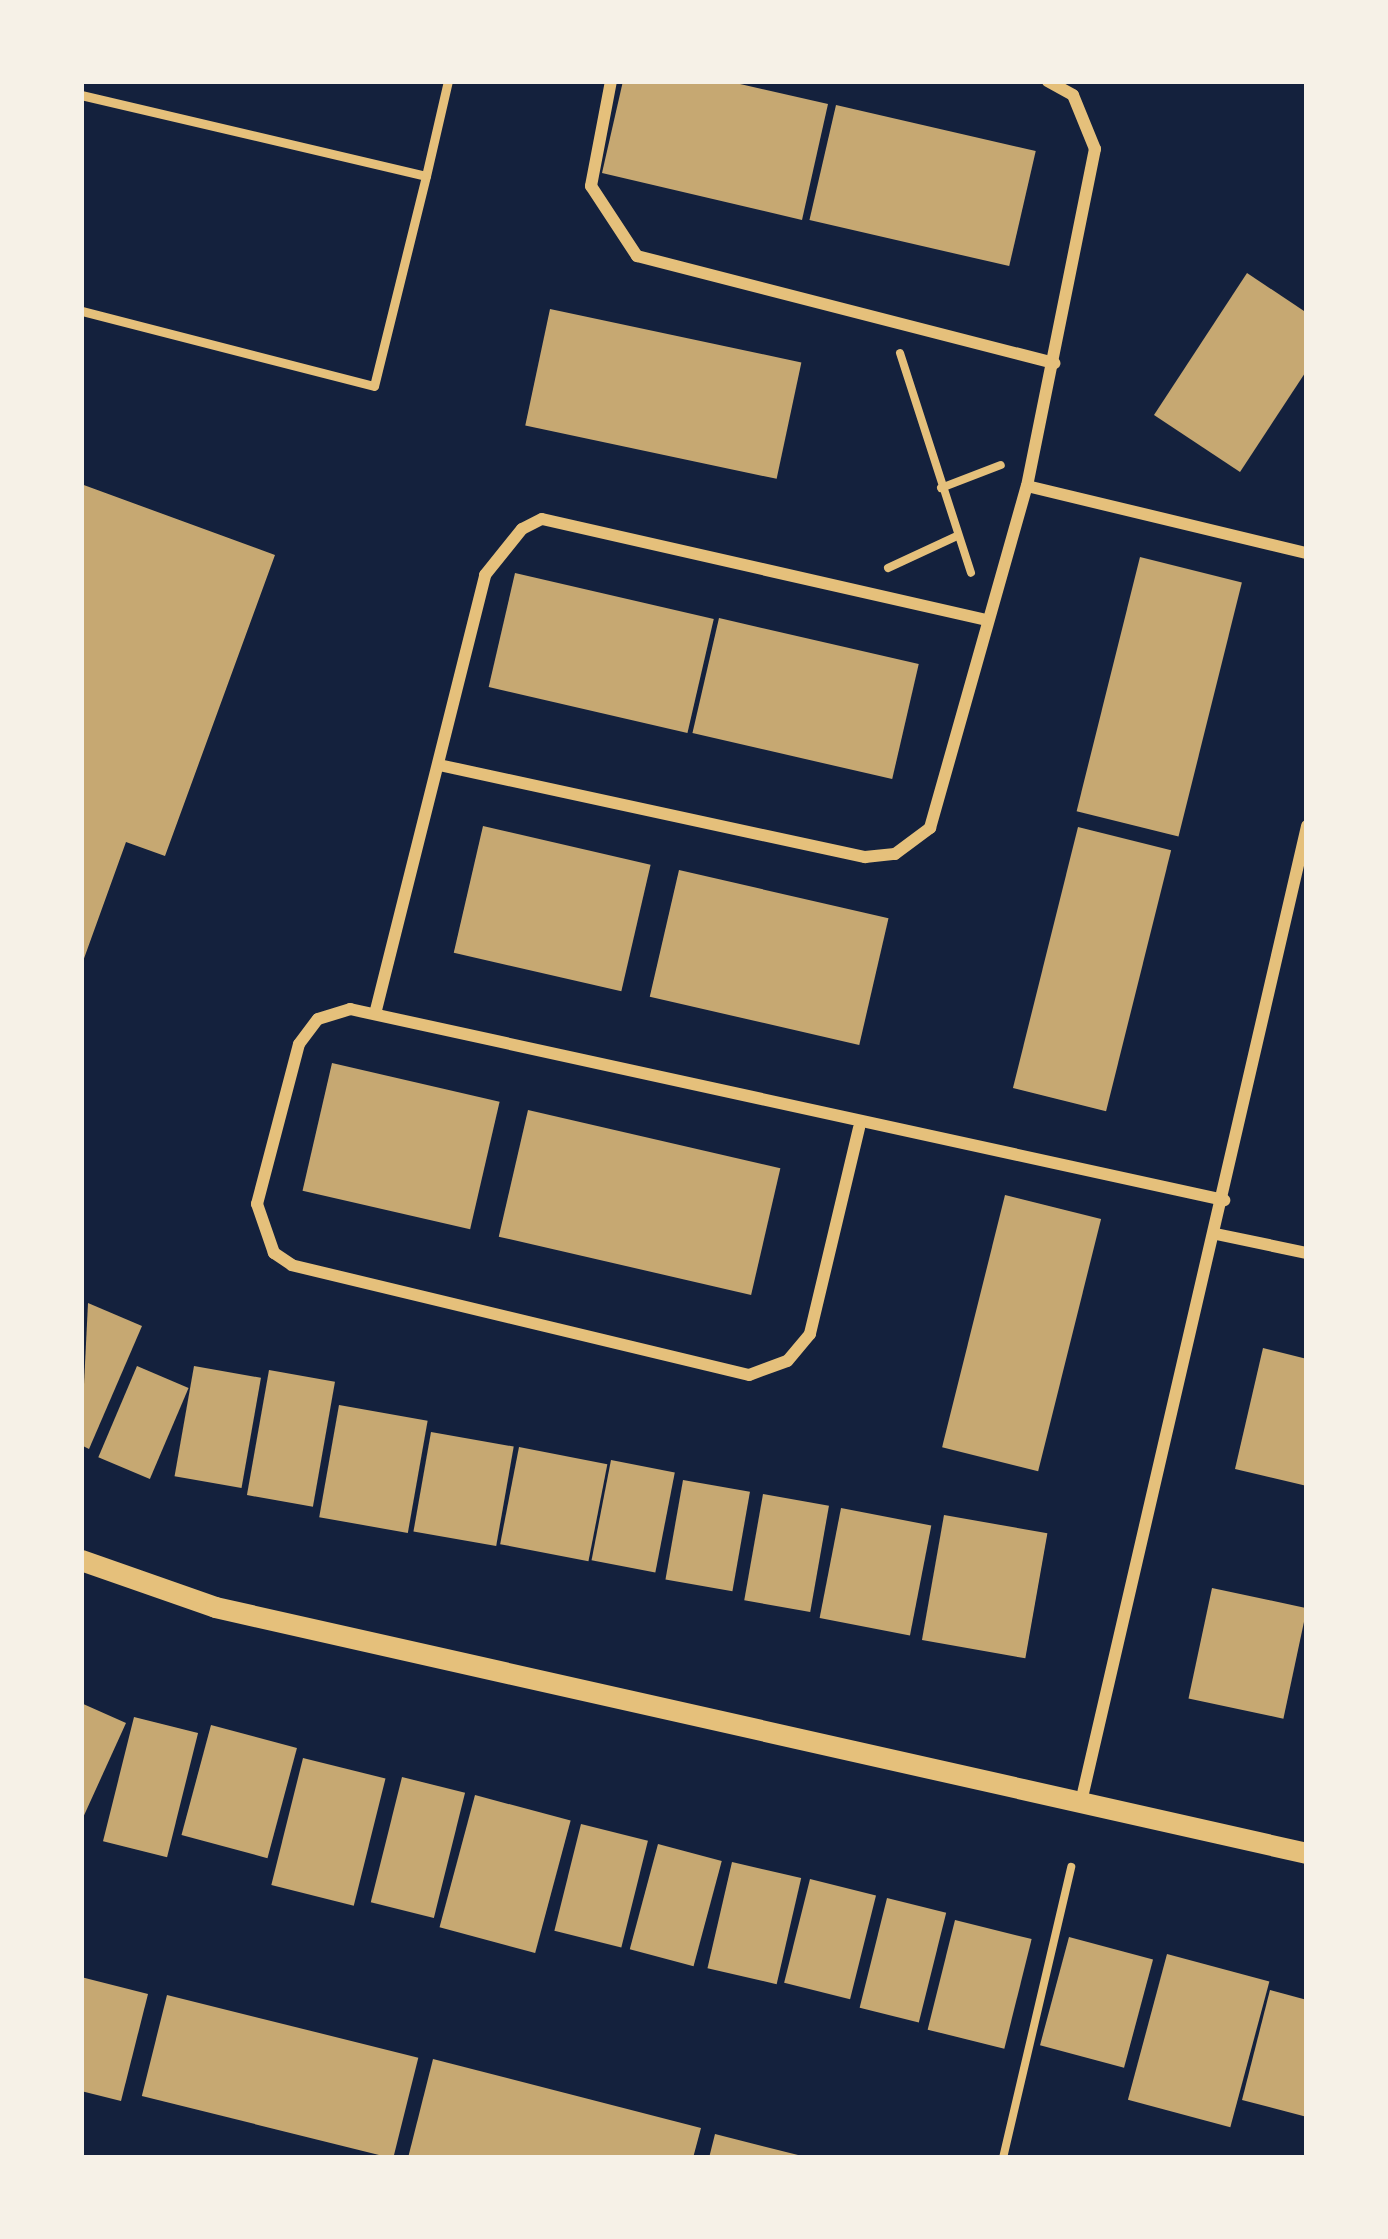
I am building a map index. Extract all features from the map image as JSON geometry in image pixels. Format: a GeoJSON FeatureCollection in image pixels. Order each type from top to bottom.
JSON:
{"type":"FeatureCollection","features":[{"type":"Feature","properties":{"kind":"street"},"geometry":{"type":"LineString","coordinates":[[611,81],[591,186],[637,256],[1055,363]]}},
{"type":"Feature","properties":{"kind":"street"},"geometry":{"type":"LineString","coordinates":[[439,765],[865,857],[895,854],[941,808],[1027,486],[1095,149],[1084,110],[1048,81]]}},
{"type":"Feature","properties":{"kind":"street"},"geometry":{"type":"LineString","coordinates":[[1027,486],[1307,553]]}},
{"type":"Feature","properties":{"kind":"street"},"geometry":{"type":"LineString","coordinates":[[375,1014],[485,575],[511,536],[542,519],[988,620]]}},
{"type":"Feature","properties":{"kind":"street"},"geometry":{"type":"LineString","coordinates":[[1081,1802],[1307,826]]}},
{"type":"Feature","properties":{"kind":"street"},"geometry":{"type":"LineString","coordinates":[[860,1129],[810,1334],[787,1361],[749,1375],[274,1253],[256,1204],[298,1044],[332,1011],[375,1014],[860,1129],[1223,1200]]}},
{"type":"Feature","properties":{"kind":"street"},"geometry":{"type":"LineString","coordinates":[[1216,1234],[1307,1253]]}},
{"type":"Feature","properties":{"kind":"street"},"geometry":{"type":"LineString","coordinates":[[81,1560],[215,1606],[1307,1853]]}},
{"type":"Feature","properties":{"kind":"lane"},"geometry":{"type":"LineString","coordinates":[[81,311],[374,386],[448,81]]}},
{"type":"Feature","properties":{"kind":"lane"},"geometry":{"type":"LineString","coordinates":[[81,95],[426,176]]}},
{"type":"Feature","properties":{"kind":"path"},"geometry":{"type":"LineString","coordinates":[[895,322],[940,488],[988,620]]}},
{"type":"Feature","properties":{"kind":"path"},"geometry":{"type":"LineString","coordinates":[[940,488],[1034,452]]}},
{"type":"Feature","properties":{"kind":"path"},"geometry":{"type":"LineString","coordinates":[[845,588],[957,536]]}},
{"type":"Feature","properties":{"kind":"path"},"geometry":{"type":"LineString","coordinates":[[1003,2158],[1071,1867]]}},
{"type":"Feature","properties":{"kind":"building"},"geometry":{"type":"Polygon","coordinates":[[[623,81],[727,81],[828,104],[802,220],[602,173],[623,81]]]}},
{"type":"Feature","properties":{"kind":"building"},"geometry":{"type":"Polygon","coordinates":[[[836,105],[1036,151],[1009,266],[809,220],[836,105]]]}},
{"type":"Feature","properties":{"kind":"building"},"geometry":{"type":"Polygon","coordinates":[[[1247,273],[1307,313],[1307,370],[1240,472],[1154,415],[1247,273]]]}},
{"type":"Feature","properties":{"kind":"building"},"geometry":{"type":"Polygon","coordinates":[[[550,309],[801,362],[777,479],[525,425],[550,309]]]}},
{"type":"Feature","properties":{"kind":"building"},"geometry":{"type":"Polygon","coordinates":[[[81,484],[275,555],[165,856],[126,842],[82,964],[81,484]]]}},
{"type":"Feature","properties":{"kind":"building"},"geometry":{"type":"Polygon","coordinates":[[[1140,557],[1242,582],[1178,837],[1077,811],[1140,557]]]}},
{"type":"Feature","properties":{"kind":"building"},"geometry":{"type":"Polygon","coordinates":[[[515,573],[714,619],[687,733],[489,687],[515,573]]]}},
{"type":"Feature","properties":{"kind":"building"},"geometry":{"type":"Polygon","coordinates":[[[719,618],[919,664],[892,779],[692,733],[719,618]]]}},
{"type":"Feature","properties":{"kind":"building"},"geometry":{"type":"Polygon","coordinates":[[[483,826],[651,865],[621,991],[454,953],[483,826]]]}},
{"type":"Feature","properties":{"kind":"building"},"geometry":{"type":"Polygon","coordinates":[[[1078,827],[1171,850],[1106,1111],[1013,1088],[1078,827]]]}},
{"type":"Feature","properties":{"kind":"building"},"geometry":{"type":"Polygon","coordinates":[[[679,870],[888,918],[859,1045],[650,997],[679,870]]]}},
{"type":"Feature","properties":{"kind":"building"},"geometry":{"type":"Polygon","coordinates":[[[332,1063],[500,1102],[470,1229],[303,1191],[332,1063]]]}},
{"type":"Feature","properties":{"kind":"building"},"geometry":{"type":"Polygon","coordinates":[[[528,1110],[780,1168],[751,1295],[499,1237],[528,1110]]]}},
{"type":"Feature","properties":{"kind":"building"},"geometry":{"type":"Polygon","coordinates":[[[1005,1195],[1101,1219],[1038,1471],[942,1447],[1005,1195]]]}},
{"type":"Feature","properties":{"kind":"building"},"geometry":{"type":"Polygon","coordinates":[[[88,1303],[142,1326],[89,1449],[81,1445],[88,1303]]]}},
{"type":"Feature","properties":{"kind":"building"},"geometry":{"type":"Polygon","coordinates":[[[1263,1348],[1307,1359],[1307,1486],[1235,1469],[1263,1348]]]}},
{"type":"Feature","properties":{"kind":"building"},"geometry":{"type":"Polygon","coordinates":[[[137,1366],[189,1388],[150,1479],[98,1457],[137,1366]]]}},
{"type":"Feature","properties":{"kind":"building"},"geometry":{"type":"Polygon","coordinates":[[[194,1366],[261,1378],[242,1488],[175,1476],[194,1366]]]}},
{"type":"Feature","properties":{"kind":"building"},"geometry":{"type":"Polygon","coordinates":[[[269,1370],[335,1382],[313,1507],[247,1495],[269,1370]]]}},
{"type":"Feature","properties":{"kind":"building"},"geometry":{"type":"Polygon","coordinates":[[[339,1405],[428,1421],[408,1533],[319,1517],[339,1405]]]}},
{"type":"Feature","properties":{"kind":"building"},"geometry":{"type":"Polygon","coordinates":[[[431,1432],[514,1447],[496,1546],[413,1531],[431,1432]]]}},
{"type":"Feature","properties":{"kind":"building"},"geometry":{"type":"Polygon","coordinates":[[[519,1447],[607,1464],[588,1561],[500,1544],[519,1447]]]}},
{"type":"Feature","properties":{"kind":"building"},"geometry":{"type":"Polygon","coordinates":[[[611,1460],[675,1472],[655,1573],[592,1560],[611,1460]]]}},
{"type":"Feature","properties":{"kind":"building"},"geometry":{"type":"Polygon","coordinates":[[[683,1480],[750,1492],[732,1591],[665,1579],[683,1480]]]}},
{"type":"Feature","properties":{"kind":"building"},"geometry":{"type":"Polygon","coordinates":[[[763,1494],[829,1506],[810,1612],[744,1600],[763,1494]]]}},
{"type":"Feature","properties":{"kind":"building"},"geometry":{"type":"Polygon","coordinates":[[[841,1508],[931,1526],[910,1635],[820,1618],[841,1508]]]}},
{"type":"Feature","properties":{"kind":"building"},"geometry":{"type":"Polygon","coordinates":[[[944,1515],[1047,1533],[1025,1658],[922,1640],[944,1515]]]}},
{"type":"Feature","properties":{"kind":"building"},"geometry":{"type":"Polygon","coordinates":[[[1212,1588],[1307,1608],[1283,1719],[1189,1699],[1212,1588]]]}},
{"type":"Feature","properties":{"kind":"building"},"geometry":{"type":"Polygon","coordinates":[[[81,1703],[126,1723],[81,1822],[81,1703]]]}},
{"type":"Feature","properties":{"kind":"building"},"geometry":{"type":"Polygon","coordinates":[[[134,1717],[198,1733],[167,1857],[103,1841],[134,1717]]]}},
{"type":"Feature","properties":{"kind":"building"},"geometry":{"type":"Polygon","coordinates":[[[211,1725],[297,1748],[267,1858],[181,1835],[211,1725]]]}},
{"type":"Feature","properties":{"kind":"building"},"geometry":{"type":"Polygon","coordinates":[[[303,1758],[385,1779],[354,1906],[271,1885],[303,1758]]]}},
{"type":"Feature","properties":{"kind":"building"},"geometry":{"type":"Polygon","coordinates":[[[402,1777],[465,1793],[434,1918],[371,1902],[402,1777]]]}},
{"type":"Feature","properties":{"kind":"building"},"geometry":{"type":"Polygon","coordinates":[[[475,1795],[571,1821],[535,1953],[440,1927],[475,1795]]]}},
{"type":"Feature","properties":{"kind":"building"},"geometry":{"type":"Polygon","coordinates":[[[581,1824],[648,1841],[621,1947],[554,1931],[581,1824]]]}},
{"type":"Feature","properties":{"kind":"building"},"geometry":{"type":"Polygon","coordinates":[[[658,1844],[722,1861],[694,1966],[630,1949],[658,1844]]]}},
{"type":"Feature","properties":{"kind":"building"},"geometry":{"type":"Polygon","coordinates":[[[732,1862],[801,1878],[777,1984],[707,1968],[732,1862]]]}},
{"type":"Feature","properties":{"kind":"building"},"geometry":{"type":"Polygon","coordinates":[[[810,1879],[876,1895],[850,1999],[784,1983],[810,1879]]]}},
{"type":"Feature","properties":{"kind":"building"},"geometry":{"type":"Polygon","coordinates":[[[887,1898],[946,1913],[919,2022],[860,2008],[887,1898]]]}},
{"type":"Feature","properties":{"kind":"building"},"geometry":{"type":"Polygon","coordinates":[[[955,1920],[1032,1939],[1004,2049],[928,2030],[955,1920]]]}},
{"type":"Feature","properties":{"kind":"building"},"geometry":{"type":"Polygon","coordinates":[[[1069,1937],[1153,1960],[1124,2068],[1040,2045],[1069,1937]]]}},
{"type":"Feature","properties":{"kind":"building"},"geometry":{"type":"Polygon","coordinates":[[[1167,1954],[1269,1981],[1230,2127],[1128,2100],[1167,1954]]]}},
{"type":"Feature","properties":{"kind":"building"},"geometry":{"type":"Polygon","coordinates":[[[81,1977],[148,1994],[121,2101],[81,2091],[81,1977]]]}},
{"type":"Feature","properties":{"kind":"building"},"geometry":{"type":"Polygon","coordinates":[[[1270,1990],[1307,2000],[1307,2117],[1242,2100],[1270,1990]]]}},
{"type":"Feature","properties":{"kind":"building"},"geometry":{"type":"Polygon","coordinates":[[[167,1995],[418,2058],[393,2158],[142,2096],[167,1995]]]}},
{"type":"Feature","properties":{"kind":"building"},"geometry":{"type":"Polygon","coordinates":[[[433,2059],[701,2128],[693,2158],[408,2158],[433,2059]]]}},
{"type":"Feature","properties":{"kind":"building"},"geometry":{"type":"Polygon","coordinates":[[[715,2134],[802,2156],[709,2158],[715,2134]]]}}]}
